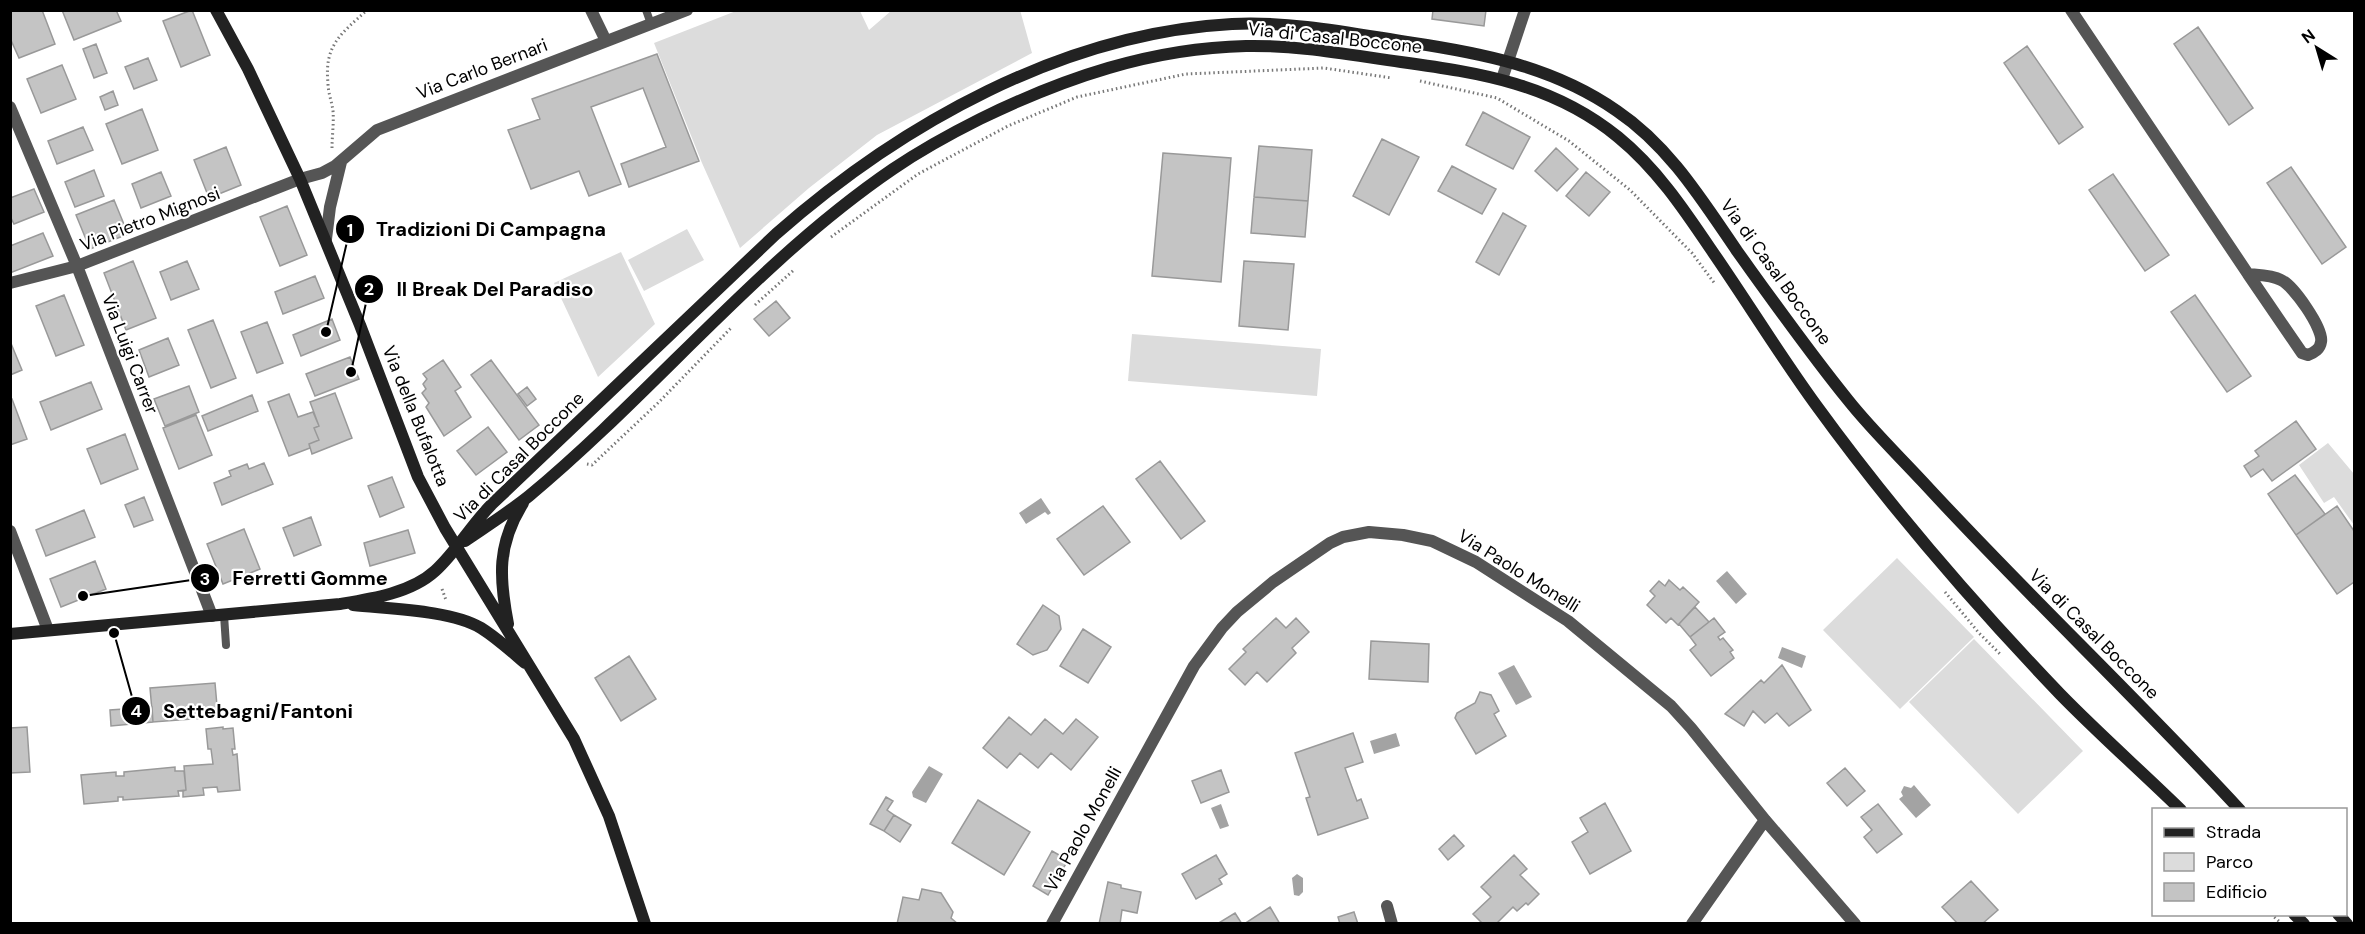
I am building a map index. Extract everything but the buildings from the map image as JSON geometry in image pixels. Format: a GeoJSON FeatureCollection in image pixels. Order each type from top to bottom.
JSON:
{"type":"FeatureCollection","features":[{"type":"Feature","properties":{"kind":"street","name":"Via della Bufalotta"},"geometry":{"type":"LineString","coordinates":[[216,10],[248,69],[300,179],[418,477],[434,509],[574,739],[596,786],[622,852],[645,924]]}},
{"type":"Feature","properties":{"kind":"street"},"geometry":{"type":"LineString","coordinates":[[591,10],[606,41]]}},
{"type":"Feature","properties":{"kind":"street","name":"Via Carlo Bernari"},"geometry":{"type":"LineString","coordinates":[[300,179],[322,172],[341,162],[377,130],[687,10]]}},
{"type":"Feature","properties":{"kind":"street"},"geometry":{"type":"LineString","coordinates":[[1502,79],[1525,10]]}},
{"type":"Feature","properties":{"kind":"street"},"geometry":{"type":"LineString","coordinates":[[2070,10],[2248,274],[2302,353],[2308,354],[2317,350],[2322,341],[2321,333],[2295,291],[2282,280],[2248,274]]}},
{"type":"Feature","properties":{"kind":"street","name":"Via di Casal Boccone"},"geometry":{"type":"LineString","coordinates":[[457,547],[474,522],[492,504],[796,217],[880,153],[944,115],[994,89],[1049,66],[1117,43],[1187,29],[1237,24],[1288,25],[1344,32],[1509,60],[1549,73],[1585,90],[1623,114],[1658,145],[1687,179],[1780,312],[1850,402],[2002,567],[2169,733],[2238,808]]}},
{"type":"Feature","properties":{"kind":"street","name":"Via di Casal Boccone"},"geometry":{"type":"LineString","coordinates":[[457,547],[526,499],[760,279],[848,202],[895,167],[926,148],[1043,90],[1138,59],[1185,50],[1247,46],[1325,51],[1443,68],[1502,79],[1551,95],[1588,116],[1621,139],[1646,163],[1682,207],[1816,404],[1876,483],[1959,584],[2064,698],[2179,808]]}},
{"type":"Feature","properties":{"kind":"street","name":"Via Luigi Carrer"},"geometry":{"type":"LineString","coordinates":[[10,107],[218,615]]}},
{"type":"Feature","properties":{"kind":"street"},"geometry":{"type":"LineString","coordinates":[[326,240],[330,207],[341,162]]}},
{"type":"Feature","properties":{"kind":"street","name":"Via Pietro Mignosi"},"geometry":{"type":"LineString","coordinates":[[10,283],[77,266],[300,179]]}},
{"type":"Feature","properties":{"kind":"street"},"geometry":{"type":"LineString","coordinates":[[510,631],[502,592],[502,562],[507,534],[526,499]]}},
{"type":"Feature","properties":{"kind":"street"},"geometry":{"type":"LineString","coordinates":[[10,531],[48,630]]}},
{"type":"Feature","properties":{"kind":"street","name":"Via Paolo Monelli"},"geometry":{"type":"LineString","coordinates":[[1052,924],[1194,666],[1209,645],[1237,612],[1318,549],[1337,540],[1369,532],[1411,536],[1448,547],[1476,562],[1568,621],[1682,717],[1765,820],[1855,924]]}},
{"type":"Feature","properties":{"kind":"street"},"geometry":{"type":"LineString","coordinates":[[10,634],[340,604],[381,596],[418,583],[434,573],[457,547]]}},
{"type":"Feature","properties":{"kind":"street"},"geometry":{"type":"LineString","coordinates":[[340,604],[433,614],[464,621],[480,628],[533,669]]}},
{"type":"Feature","properties":{"kind":"street"},"geometry":{"type":"LineString","coordinates":[[1692,924],[1765,820]]}},
{"type":"Feature","properties":{"kind":"street"},"geometry":{"type":"LineString","coordinates":[[1387,906],[1392,924]]}},
{"type":"Feature","properties":{"kind":"lane"},"geometry":{"type":"LineString","coordinates":[[646,10],[651,24]]}},
{"type":"Feature","properties":{"kind":"lane"},"geometry":{"type":"LineString","coordinates":[[218,615],[226,645]]}},
{"type":"Feature","properties":{"kind":"path"},"geometry":{"type":"LineString","coordinates":[[341,162],[332,148],[333,111],[327,65],[330,51],[337,37],[367,10]]}},
{"type":"Feature","properties":{"kind":"path"},"geometry":{"type":"LineString","coordinates":[[822,243],[918,174],[1008,126],[1077,97],[1186,74],[1324,68],[1400,78]]}},
{"type":"Feature","properties":{"kind":"path"},"geometry":{"type":"LineString","coordinates":[[1410,80],[1497,98],[1569,141],[1630,190],[1692,253],[1720,291]]}},
{"type":"Feature","properties":{"kind":"path"},"geometry":{"type":"LineString","coordinates":[[749,310],[798,266]]}},
{"type":"Feature","properties":{"kind":"path"},"geometry":{"type":"LineString","coordinates":[[568,461],[592,465],[659,402],[733,326]]}},
{"type":"Feature","properties":{"kind":"path"},"geometry":{"type":"LineString","coordinates":[[441,589],[449,608]]}},
{"type":"Feature","properties":{"kind":"path"},"geometry":{"type":"LineString","coordinates":[[1942,589],[1979,633],[2004,657]]}},
{"type":"Feature","properties":{"kind":"green space"},"geometry":{"type":"Polygon","coordinates":[[[1020,10],[1032,53],[877,135],[809,188],[740,248],[702,163],[654,43],[736,11],[860,11],[869,30],[891,11],[1020,10]]]}},
{"type":"Feature","properties":{"kind":"green space"},"geometry":{"type":"Polygon","coordinates":[[[687,229],[704,260],[644,291],[628,260],[687,229]]]}},
{"type":"Feature","properties":{"kind":"green space"},"geometry":{"type":"Polygon","coordinates":[[[621,252],[655,324],[598,377],[554,283],[621,252]]]}},
{"type":"Feature","properties":{"kind":"green space"},"geometry":{"type":"Polygon","coordinates":[[[1132,334],[1321,349],[1317,396],[1128,381],[1132,334]]]}},
{"type":"Feature","properties":{"kind":"green space"},"geometry":{"type":"Polygon","coordinates":[[[2328,443],[2354,474],[2354,525],[2334,497],[2324,503],[2299,465],[2328,443]]]}},
{"type":"Feature","properties":{"kind":"green space"},"geometry":{"type":"Polygon","coordinates":[[[1897,558],[1974,637],[1900,709],[1823,630],[1897,558]]]}},
{"type":"Feature","properties":{"kind":"green space"},"geometry":{"type":"Polygon","coordinates":[[[1974,639],[2083,751],[2018,814],[1909,702],[1974,639]]]}},
{"type":"Feature","properties":{"kind":"shaded area"},"geometry":{"type":"Polygon","coordinates":[[[1041,498],[1051,513],[1048,515],[1045,512],[1026,524],[1019,513],[1041,498]]]}},
{"type":"Feature","properties":{"kind":"shaded area"},"geometry":{"type":"Polygon","coordinates":[[[1727,571],[1747,594],[1736,604],[1716,581],[1727,571]]]}},
{"type":"Feature","properties":{"kind":"shaded area"},"geometry":{"type":"Polygon","coordinates":[[[1782,647],[1806,656],[1802,668],[1778,658],[1782,647]]]}},
{"type":"Feature","properties":{"kind":"shaded area"},"geometry":{"type":"Polygon","coordinates":[[[1514,665],[1532,697],[1516,705],[1498,673],[1514,665]]]}},
{"type":"Feature","properties":{"kind":"shaded area"},"geometry":{"type":"Polygon","coordinates":[[[1396,733],[1400,746],[1374,754],[1370,741],[1396,733]]]}},
{"type":"Feature","properties":{"kind":"shaded area"},"geometry":{"type":"Polygon","coordinates":[[[929,766],[943,774],[926,803],[913,797],[912,792],[929,766]]]}},
{"type":"Feature","properties":{"kind":"shaded area"},"geometry":{"type":"Polygon","coordinates":[[[1914,785],[1931,805],[1916,818],[1899,799],[1903,796],[1901,792],[1904,786],[1911,788],[1914,785]]]}},
{"type":"Feature","properties":{"kind":"shaded area"},"geometry":{"type":"Polygon","coordinates":[[[1221,804],[1229,826],[1220,829],[1211,808],[1221,804]]]}},
{"type":"Feature","properties":{"kind":"shaded area"},"geometry":{"type":"Polygon","coordinates":[[[1297,874],[1303,878],[1303,892],[1299,896],[1294,895],[1292,878],[1297,874]]]}},
{"type":"Feature","properties":{"kind":"place","name":"Tradizioni Di Campagna"},"geometry":{"type":"Point","coordinates":[326,332]}},
{"type":"Feature","properties":{"kind":"place","name":"Il Break Del Paradiso"},"geometry":{"type":"Point","coordinates":[351,372]}},
{"type":"Feature","properties":{"kind":"place","name":"Ferretti Gomme"},"geometry":{"type":"Point","coordinates":[83,596]}},
{"type":"Feature","properties":{"kind":"place","name":"Settebagni/Fantoni"},"geometry":{"type":"Point","coordinates":[114,633]}}]}
